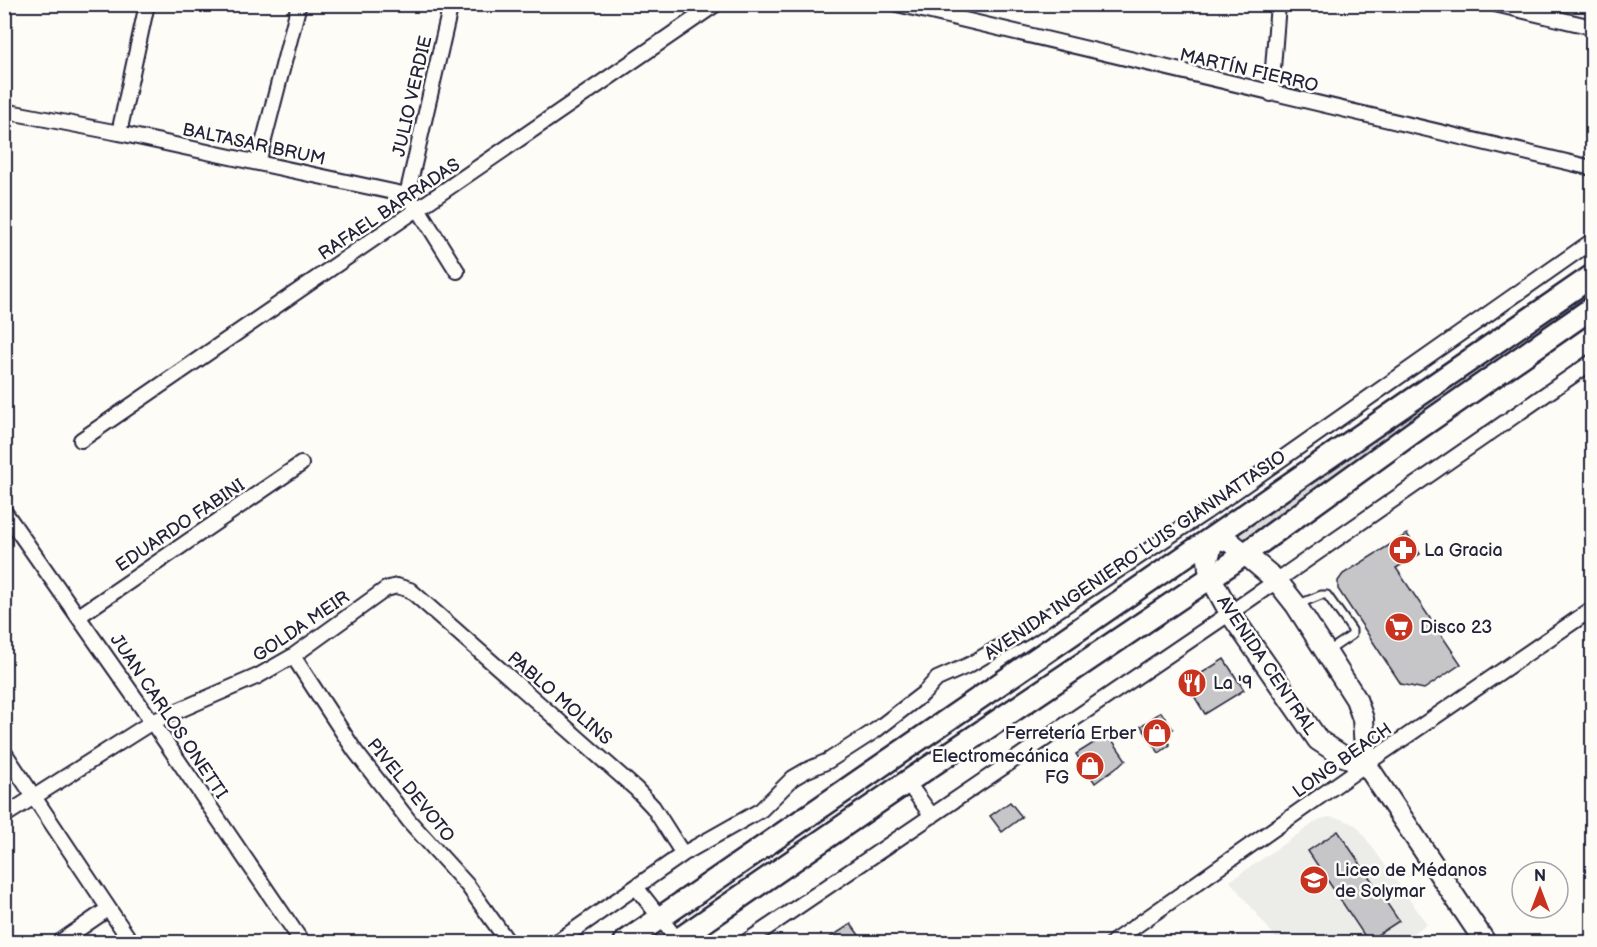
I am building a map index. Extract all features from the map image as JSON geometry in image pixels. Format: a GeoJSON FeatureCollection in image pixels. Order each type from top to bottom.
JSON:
{"type":"FeatureCollection","features":[{"type":"Feature","properties":{"kind":"main road","name":"AVENIDA INGENIERO LUIS GIANNATTASIO"},"geometry":{"type":"LineString","coordinates":[[625,942],[1593,276]]}},
{"type":"Feature","properties":{"kind":"main road"},"geometry":{"type":"LineString","coordinates":[[677,942],[907,782],[1211,578],[1415,431],[1593,308]]}},
{"type":"Feature","properties":{"kind":"street"},"geometry":{"type":"LineString","coordinates":[[119,133],[147,4]]}},
{"type":"Feature","properties":{"kind":"street"},"geometry":{"type":"LineString","coordinates":[[258,163],[298,4]]}},
{"type":"Feature","properties":{"kind":"street","name":"JULIO VERDIE"},"geometry":{"type":"LineString","coordinates":[[407,195],[451,4]]}},
{"type":"Feature","properties":{"kind":"street","name":"RAFAEL BARRADAS"},"geometry":{"type":"LineString","coordinates":[[81,440],[716,4]]}},
{"type":"Feature","properties":{"kind":"street","name":"MARTÍN FIERRO"},"geometry":{"type":"LineString","coordinates":[[897,4],[1271,94],[1593,168]]}},
{"type":"Feature","properties":{"kind":"street"},"geometry":{"type":"LineString","coordinates":[[1271,94],[1278,4]]}},
{"type":"Feature","properties":{"kind":"street"},"geometry":{"type":"LineString","coordinates":[[1495,4],[1593,27]]}},
{"type":"Feature","properties":{"kind":"street","name":"BALTASAR BRUM"},"geometry":{"type":"LineString","coordinates":[[4,111],[119,133],[407,195]]}},
{"type":"Feature","properties":{"kind":"street"},"geometry":{"type":"LineString","coordinates":[[407,195],[457,270]]}},
{"type":"Feature","properties":{"kind":"street","name":"AVENIDA INGENIERO LUIS GIANNATTASIO"},"geometry":{"type":"LineString","coordinates":[[557,942],[683,854],[761,810],[793,778],[828,762],[876,730],[924,693],[937,679],[969,665],[1025,632],[1206,512],[1593,241]]}},
{"type":"Feature","properties":{"kind":"street"},"geometry":{"type":"LineString","coordinates":[[746,942],[1277,581],[1593,362]]}},
{"type":"Feature","properties":{"kind":"street","name":"EDUARDO FABINI"},"geometry":{"type":"LineString","coordinates":[[79,616],[301,464]]}},
{"type":"Feature","properties":{"kind":"street","name":"JUAN CARLOS ONETTI"},"geometry":{"type":"LineString","coordinates":[[4,511],[79,616],[302,942]]}},
{"type":"Feature","properties":{"kind":"street","name":"AVENIDA CENTRAL"},"geometry":{"type":"LineString","coordinates":[[1206,512],[1214,537],[1208,559],[1211,578],[1230,613],[1318,740],[1341,755],[1366,764]]}},
{"type":"Feature","properties":{"kind":"street"},"geometry":{"type":"LineString","coordinates":[[1214,537],[1230,542],[1245,554],[1277,581],[1296,605],[1356,699],[1363,719],[1366,764],[1485,942]]}},
{"type":"Feature","properties":{"kind":"street","name":"PABLO MOLINS"},"geometry":{"type":"LineString","coordinates":[[397,586],[410,590],[617,771],[653,807],[683,854]]}},
{"type":"Feature","properties":{"kind":"street","name":"GOLDA MEIR"},"geometry":{"type":"LineString","coordinates":[[4,816],[152,722],[258,676],[293,656],[386,589],[397,586]]}},
{"type":"Feature","properties":{"kind":"street","name":"LONG BEACH"},"geometry":{"type":"LineString","coordinates":[[1113,942],[1366,764],[1593,609]]}},
{"type":"Feature","properties":{"kind":"street","name":"PIVEL DEVOTO"},"geometry":{"type":"LineString","coordinates":[[293,656],[355,752],[410,822],[468,886],[508,942]]}},
{"type":"Feature","properties":{"kind":"street"},"geometry":{"type":"LineString","coordinates":[[4,752],[131,942]]}},
{"type":"Feature","properties":{"kind":"street"},"geometry":{"type":"LineString","coordinates":[[907,782],[932,816]]}},
{"type":"Feature","properties":{"kind":"street"},"geometry":{"type":"LineString","coordinates":[[636,887],[677,942]]}},
{"type":"Feature","properties":{"kind":"street"},"geometry":{"type":"LineString","coordinates":[[60,942],[108,909]]}},
{"type":"Feature","properties":{"kind":"lane"},"geometry":{"type":"LineString","coordinates":[[1296,605],[1321,595],[1327,595],[1352,630],[1352,635],[1326,652]]}},
{"type":"Feature","properties":{"kind":"shaded area"},"geometry":{"type":"Polygon","coordinates":[[[1592,285],[1592,300],[1238,546],[1231,535],[1592,285]]]}},
{"type":"Feature","properties":{"kind":"shaded area","name":"Liceo de Médanos de Solymar"},"geometry":{"type":"Polygon","coordinates":[[[1329,817],[1342,819],[1357,826],[1427,924],[1400,942],[1273,942],[1276,938],[1230,881],[1320,819],[1329,817]]]}},
{"type":"Feature","properties":{"kind":"building","name":"Disco 23"},"geometry":{"type":"Polygon","coordinates":[[[1407,534],[1420,554],[1396,568],[1461,664],[1424,689],[1401,684],[1338,589],[1338,581],[1343,574],[1407,534]]]}},
{"type":"Feature","properties":{"kind":"building"},"geometry":{"type":"Polygon","coordinates":[[[1224,659],[1244,690],[1205,714],[1186,683],[1224,659]]]}},
{"type":"Feature","properties":{"kind":"building","name":"Ferretería Erber"},"geometry":{"type":"Polygon","coordinates":[[[1161,712],[1173,729],[1164,736],[1170,745],[1159,753],[1141,726],[1161,712]]]}},
{"type":"Feature","properties":{"kind":"building"},"geometry":{"type":"Polygon","coordinates":[[[1108,734],[1126,760],[1095,783],[1076,754],[1108,734]]]}},
{"type":"Feature","properties":{"kind":"building"},"geometry":{"type":"Polygon","coordinates":[[[1010,802],[1022,817],[1002,832],[990,816],[1010,802]]]}},
{"type":"Feature","properties":{"kind":"building"},"geometry":{"type":"Polygon","coordinates":[[[1338,831],[1399,921],[1368,941],[1308,851],[1338,831]]]}},
{"type":"Feature","properties":{"kind":"building"},"geometry":{"type":"Polygon","coordinates":[[[851,924],[864,942],[823,942],[851,924]]]}},
{"type":"Feature","properties":{"kind":"place","name":"La Gracia"},"geometry":{"type":"Point","coordinates":[1403,550]}},
{"type":"Feature","properties":{"kind":"place","name":"Disco 23"},"geometry":{"type":"Point","coordinates":[1399,627]}},
{"type":"Feature","properties":{"kind":"place","name":"La '9"},"geometry":{"type":"Point","coordinates":[1192,683]}},
{"type":"Feature","properties":{"kind":"place","name":"Ferretería Erber"},"geometry":{"type":"Point","coordinates":[1157,733]}},
{"type":"Feature","properties":{"kind":"place","name":"Electromecánica FG"},"geometry":{"type":"Point","coordinates":[1090,766]}},
{"type":"Feature","properties":{"kind":"place","name":"Liceo de Médanos de Solymar"},"geometry":{"type":"Point","coordinates":[1314,880]}}]}
